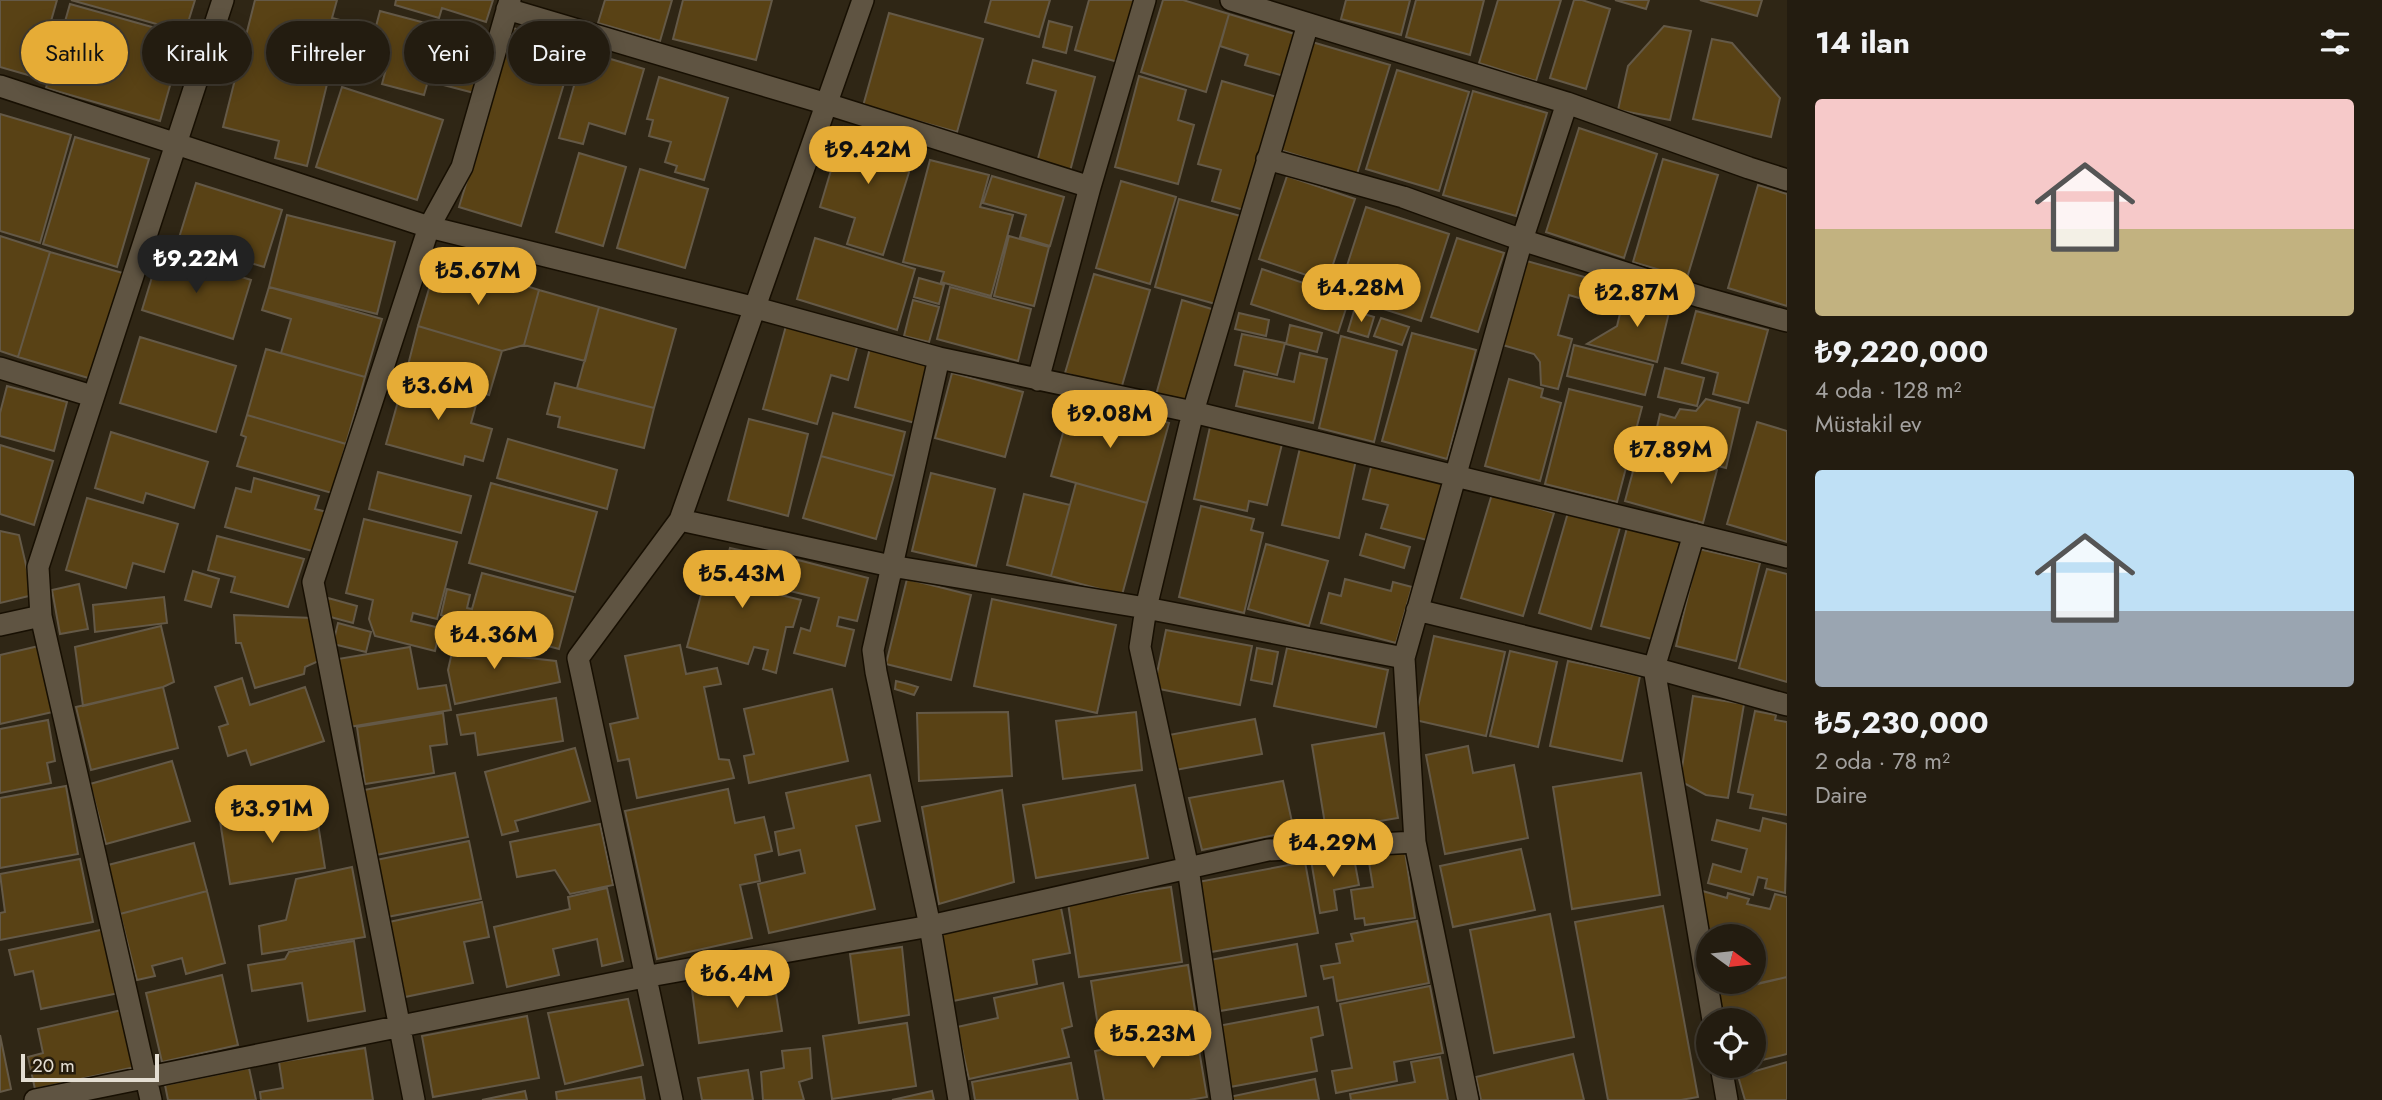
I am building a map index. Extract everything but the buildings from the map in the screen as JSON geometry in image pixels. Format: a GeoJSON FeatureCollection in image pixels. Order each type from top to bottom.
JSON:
{"type":"FeatureCollection","features":[{"type":"Feature","properties":{"kind":"street"},"geometry":{"type":"LineString","coordinates":[[152,1100],[41,616],[38,567],[223,0]]}},
{"type":"Feature","properties":{"kind":"street"},"geometry":{"type":"LineString","coordinates":[[672,1100],[578,658],[680,520],[863,0]]}},
{"type":"Feature","properties":{"kind":"street"},"geometry":{"type":"LineString","coordinates":[[1038,380],[1090,187],[1145,0]]}},
{"type":"Feature","properties":{"kind":"street"},"geometry":{"type":"LineString","coordinates":[[1231,0],[1567,103],[1787,180]]}},
{"type":"Feature","properties":{"kind":"street"},"geometry":{"type":"LineString","coordinates":[[414,1100],[313,582],[429,227],[462,167],[508,4],[1090,187]]}},
{"type":"Feature","properties":{"kind":"street"},"geometry":{"type":"LineString","coordinates":[[1222,1100],[1188,868],[1140,647],[1146,608],[1193,412],[1308,24]]}},
{"type":"Feature","properties":{"kind":"street"},"geometry":{"type":"LineString","coordinates":[[0,86],[429,227],[756,308],[939,358],[1193,412],[1787,557]]}},
{"type":"Feature","properties":{"kind":"street"},"geometry":{"type":"LineString","coordinates":[[1468,1100],[1415,842],[1404,658],[1522,240],[1567,103]]}},
{"type":"Feature","properties":{"kind":"street"},"geometry":{"type":"LineString","coordinates":[[1267,159],[1403,197],[1522,240],[1701,297],[1787,321]]}},
{"type":"Feature","properties":{"kind":"street"},"geometry":{"type":"LineString","coordinates":[[939,358],[873,650],[930,926],[959,1100]]}},
{"type":"Feature","properties":{"kind":"street"},"geometry":{"type":"LineString","coordinates":[[0,368],[92,396]]}},
{"type":"Feature","properties":{"kind":"street"},"geometry":{"type":"LineString","coordinates":[[680,520],[891,566],[1146,608],[1404,658]]}},
{"type":"Feature","properties":{"kind":"street"},"geometry":{"type":"LineString","coordinates":[[1694,534],[1654,668],[1711,1008]]}},
{"type":"Feature","properties":{"kind":"street"},"geometry":{"type":"LineString","coordinates":[[1417,610],[1654,668],[1787,705]]}},
{"type":"Feature","properties":{"kind":"street"},"geometry":{"type":"LineString","coordinates":[[0,625],[41,616]]}},
{"type":"Feature","properties":{"kind":"street"},"geometry":{"type":"LineString","coordinates":[[36,1100],[645,977],[930,926],[1268,850],[1415,842]]}},
{"type":"Feature","properties":{"kind":"street"},"geometry":{"type":"LineString","coordinates":[[1723,1078],[1727,1100]]}}]}
